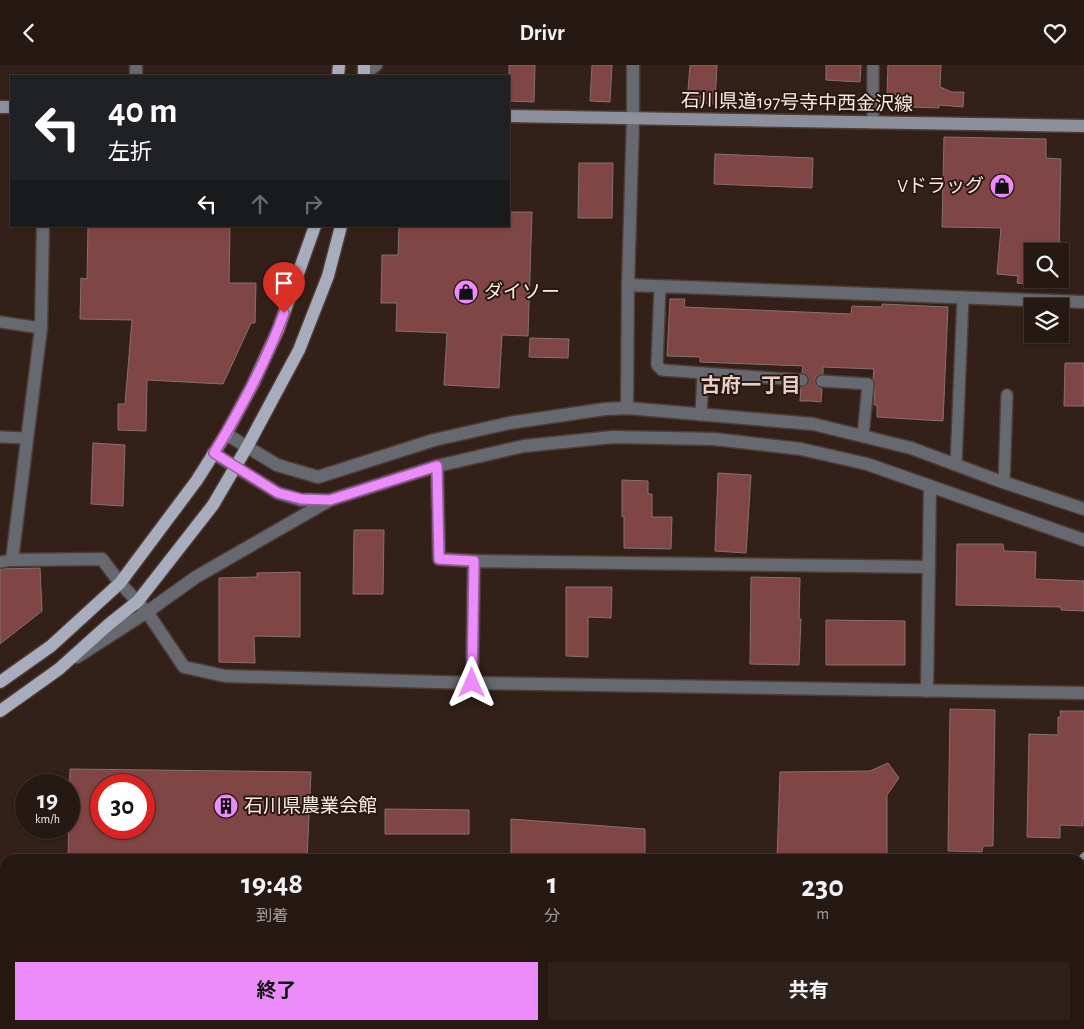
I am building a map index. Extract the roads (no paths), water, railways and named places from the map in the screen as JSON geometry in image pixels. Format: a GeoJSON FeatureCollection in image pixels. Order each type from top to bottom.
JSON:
{"type":"FeatureCollection","features":[{"type":"Feature","properties":{"kind":"main road","name":"石川県道197号寺中西金沢線"},"geometry":{"type":"LineString","coordinates":[[510,116],[1084,126]]}},
{"type":"Feature","properties":{"kind":"main road"},"geometry":{"type":"LineString","coordinates":[[0,682],[51,646],[120,583],[197,480],[226,434],[253,384],[278,330],[315,227]]}},
{"type":"Feature","properties":{"kind":"main road"},"geometry":{"type":"LineString","coordinates":[[0,711],[59,669],[138,601],[213,505],[247,447],[298,350],[328,276],[341,227]]}},
{"type":"Feature","properties":{"kind":"street"},"geometry":{"type":"LineString","coordinates":[[364,72],[376,65]]}},
{"type":"Feature","properties":{"kind":"street"},"geometry":{"type":"LineString","coordinates":[[627,408],[633,65]]}},
{"type":"Feature","properties":{"kind":"street"},"geometry":{"type":"LineString","coordinates":[[43,227],[41,328],[28,438],[6,561],[102,559],[120,583],[147,612],[184,667],[225,676],[472,683],[1084,693]]}},
{"type":"Feature","properties":{"kind":"street"},"geometry":{"type":"LineString","coordinates":[[628,285],[1084,302]]}},
{"type":"Feature","properties":{"kind":"street"},"geometry":{"type":"LineString","coordinates":[[226,434],[277,465],[318,477],[434,440],[499,425],[605,409],[627,408],[813,424],[910,448],[1004,483],[1084,509]]}},
{"type":"Feature","properties":{"kind":"street"},"geometry":{"type":"LineString","coordinates":[[59,669],[147,612],[196,577],[330,500],[437,466],[524,446],[613,437],[714,439],[801,449],[867,465],[1084,540]]}},
{"type":"Feature","properties":{"kind":"street"},"geometry":{"type":"LineString","coordinates":[[214,453],[278,493],[301,499],[330,500]]}},
{"type":"Feature","properties":{"kind":"street"},"geometry":{"type":"LineString","coordinates":[[437,466],[439,559],[929,567]]}},
{"type":"Feature","properties":{"kind":"street"},"geometry":{"type":"LineString","coordinates":[[927,691],[930,486]]}},
{"type":"Feature","properties":{"kind":"street"},"geometry":{"type":"LineString","coordinates":[[472,683],[474,561]]}},
{"type":"Feature","properties":{"kind":"lane"},"geometry":{"type":"LineString","coordinates":[[873,65],[873,123]]}},
{"type":"Feature","properties":{"kind":"lane"},"geometry":{"type":"LineString","coordinates":[[660,286],[657,365],[662,371],[802,380]]}},
{"type":"Feature","properties":{"kind":"lane"},"geometry":{"type":"LineString","coordinates":[[956,465],[963,297]]}},
{"type":"Feature","properties":{"kind":"lane"},"geometry":{"type":"LineString","coordinates":[[0,322],[41,328]]}},
{"type":"Feature","properties":{"kind":"lane"},"geometry":{"type":"LineString","coordinates":[[701,415],[703,373]]}},
{"type":"Feature","properties":{"kind":"lane"},"geometry":{"type":"LineString","coordinates":[[822,381],[868,384],[863,436]]}},
{"type":"Feature","properties":{"kind":"lane"},"geometry":{"type":"LineString","coordinates":[[1004,483],[1007,395]]}},
{"type":"Feature","properties":{"kind":"lane"},"geometry":{"type":"LineString","coordinates":[[0,437],[28,438]]}},
{"type":"Feature","properties":{"kind":"place","name":"Vドラッグ"},"geometry":{"type":"Point","coordinates":[1002,186]}},
{"type":"Feature","properties":{"kind":"place","name":"ダイソー"},"geometry":{"type":"Point","coordinates":[466,292]}},
{"type":"Feature","properties":{"kind":"place","name":"石川県農業会館"},"geometry":{"type":"Point","coordinates":[226,806]}},
{"type":"Feature","properties":{"kind":"district","name":"古府一丁目"},"geometry":{"type":"Point","coordinates":[751,386]}}]}
